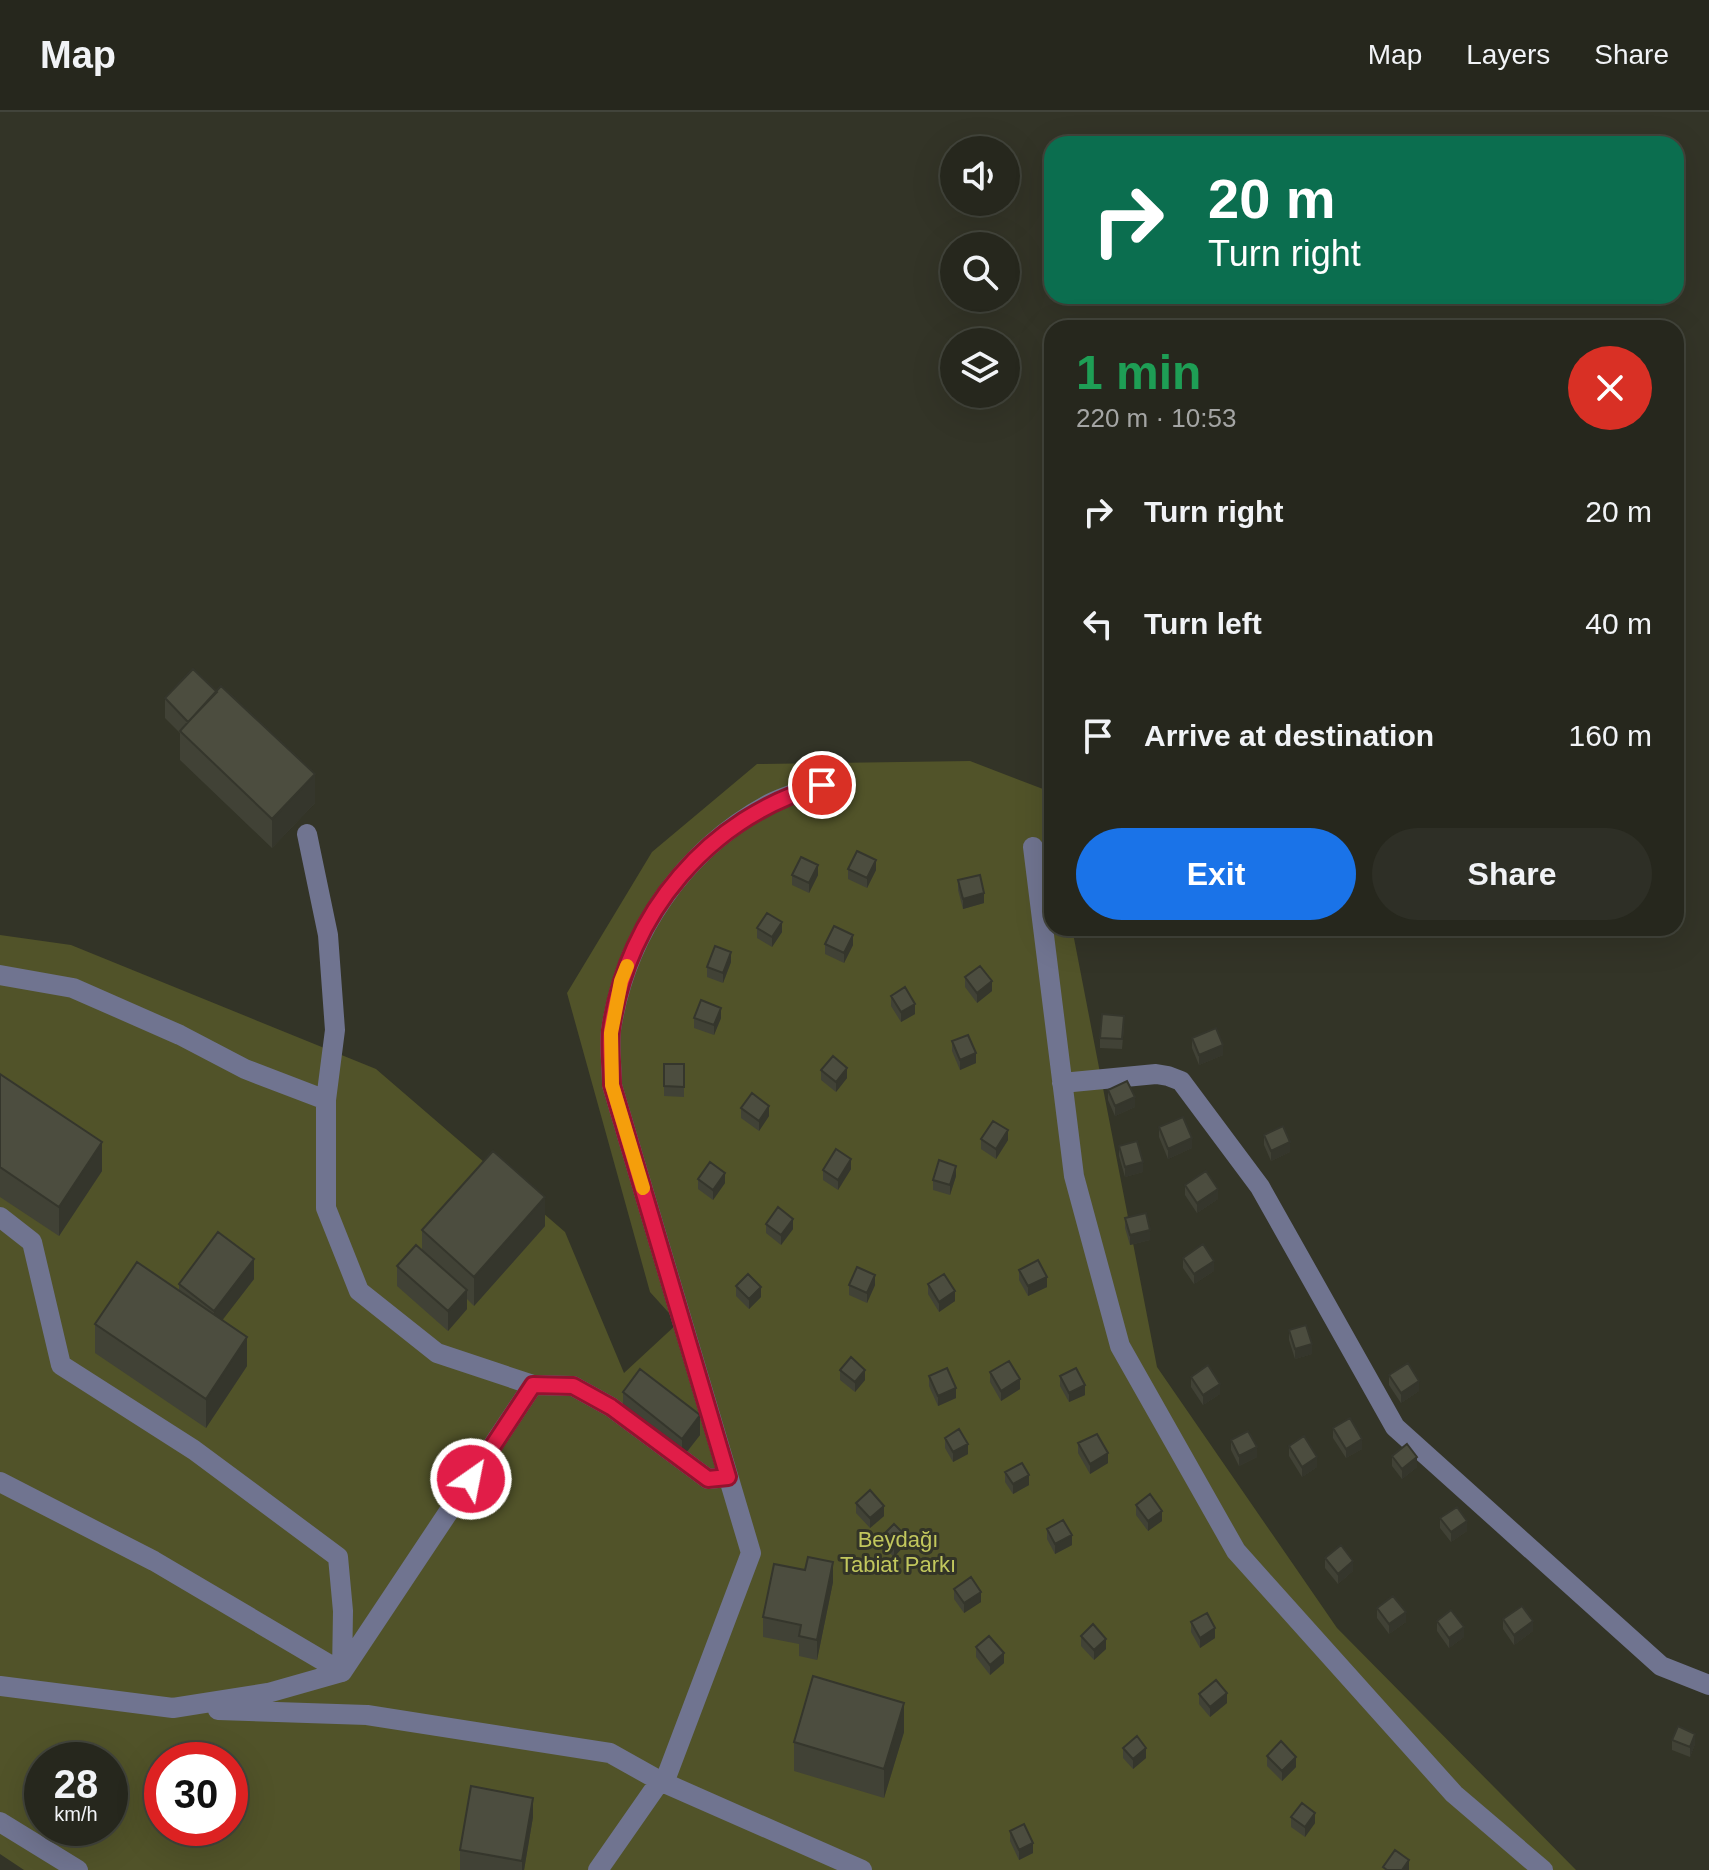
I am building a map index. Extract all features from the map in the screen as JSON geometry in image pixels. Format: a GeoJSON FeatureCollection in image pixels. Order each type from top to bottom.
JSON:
{"type":"FeatureCollection","features":[{"type":"Feature","properties":{"kind":"street"},"geometry":{"type":"LineString","coordinates":[[598,1870],[662,1782],[751,1553],[612,1085],[611,1033],[621,981],[646,924],[682,872],[724,833],[771,804],[838,780]]}},
{"type":"Feature","properties":{"kind":"street"},"geometry":{"type":"LineString","coordinates":[[307,834],[328,935],[335,1030],[326,1100],[326,1208],[359,1291],[437,1353],[533,1385],[573,1386],[611,1407],[708,1479],[728,1477]]}},
{"type":"Feature","properties":{"kind":"street"},"geometry":{"type":"LineString","coordinates":[[1033,847],[1074,1176],[1120,1346],[1236,1551],[1454,1794],[1543,1870]]}},
{"type":"Feature","properties":{"kind":"street"},"geometry":{"type":"LineString","coordinates":[[0,975],[73,988],[180,1035],[245,1069],[326,1100]]}},
{"type":"Feature","properties":{"kind":"street"},"geometry":{"type":"LineString","coordinates":[[1062,1083],[1156,1074],[1181,1081],[1260,1187],[1395,1427],[1661,1666],[1709,1685]]}},
{"type":"Feature","properties":{"kind":"street"},"geometry":{"type":"LineString","coordinates":[[0,1217],[32,1242],[61,1365],[194,1450],[338,1557],[343,1611],[342,1672]]}},
{"type":"Feature","properties":{"kind":"street"},"geometry":{"type":"LineString","coordinates":[[173,1708],[268,1693],[342,1672],[533,1385]]}},
{"type":"Feature","properties":{"kind":"street"},"geometry":{"type":"LineString","coordinates":[[0,1482],[154,1561],[342,1672]]}},
{"type":"Feature","properties":{"kind":"street"},"geometry":{"type":"LineString","coordinates":[[0,1686],[173,1708],[367,1715],[610,1753],[662,1782],[862,1870]]}},
{"type":"Feature","properties":{"kind":"street"},"geometry":{"type":"LineString","coordinates":[[0,1822],[78,1870]]}},
{"type":"Feature","properties":{"kind":"green space","name":"Beydağı Tabiat Parkı"},"geometry":{"type":"Polygon","coordinates":[[[970,761],[1043,789],[1044,936],[1074,936],[1157,1367],[1337,1628],[1576,1870],[24,1870],[0,1854],[0,935],[71,945],[376,1069],[565,1232],[624,1373],[678,1323],[650,1292],[567,993],[652,852],[757,764],[970,761]]]}},
{"type":"Feature","properties":{"kind":"building"},"geometry":{"type":"Polygon","coordinates":[[[193,669],[217,692],[188,722],[165,698],[193,669]]]}},
{"type":"Feature","properties":{"kind":"building"},"geometry":{"type":"Polygon","coordinates":[[[221,686],[315,774],[272,819],[180,731],[221,686]]]}},
{"type":"Feature","properties":{"kind":"building"},"geometry":{"type":"Polygon","coordinates":[[[857,851],[876,860],[867,878],[848,869],[857,851]]]}},
{"type":"Feature","properties":{"kind":"building"},"geometry":{"type":"Polygon","coordinates":[[[801,857],[818,865],[809,883],[792,875],[801,857]]]}},
{"type":"Feature","properties":{"kind":"building"},"geometry":{"type":"Polygon","coordinates":[[[980,875],[984,893],[963,899],[958,880],[980,875]]]}},
{"type":"Feature","properties":{"kind":"building"},"geometry":{"type":"Polygon","coordinates":[[[767,913],[782,922],[772,937],[757,928],[767,913]]]}},
{"type":"Feature","properties":{"kind":"building"},"geometry":{"type":"Polygon","coordinates":[[[834,926],[853,935],[844,953],[825,944],[834,926]]]}},
{"type":"Feature","properties":{"kind":"building"},"geometry":{"type":"Polygon","coordinates":[[[715,946],[731,952],[723,973],[707,967],[715,946]]]}},
{"type":"Feature","properties":{"kind":"building"},"geometry":{"type":"Polygon","coordinates":[[[980,966],[992,981],[977,993],[965,977],[980,966]]]}},
{"type":"Feature","properties":{"kind":"building"},"geometry":{"type":"Polygon","coordinates":[[[905,987],[915,1004],[901,1012],[891,996],[905,987]]]}},
{"type":"Feature","properties":{"kind":"building"},"geometry":{"type":"Polygon","coordinates":[[[701,1000],[721,1008],[714,1025],[694,1018],[701,1000]]]}},
{"type":"Feature","properties":{"kind":"building"},"geometry":{"type":"Polygon","coordinates":[[[1102,1014],[1124,1016],[1122,1039],[1100,1038],[1102,1014]]]}},
{"type":"Feature","properties":{"kind":"building"},"geometry":{"type":"Polygon","coordinates":[[[1216,1028],[1223,1045],[1199,1055],[1192,1038],[1216,1028]]]}},
{"type":"Feature","properties":{"kind":"building"},"geometry":{"type":"Polygon","coordinates":[[[968,1035],[976,1053],[960,1060],[952,1041],[968,1035]]]}},
{"type":"Feature","properties":{"kind":"building"},"geometry":{"type":"Polygon","coordinates":[[[833,1056],[847,1068],[836,1082],[821,1070],[833,1056]]]}},
{"type":"Feature","properties":{"kind":"building"},"geometry":{"type":"Polygon","coordinates":[[[664,1064],[684,1064],[684,1087],[664,1086],[664,1064]]]}},
{"type":"Feature","properties":{"kind":"building"},"geometry":{"type":"Polygon","coordinates":[[[0,1074],[102,1142],[59,1207],[0,1167],[0,1074]]]}},
{"type":"Feature","properties":{"kind":"building"},"geometry":{"type":"Polygon","coordinates":[[[1127,1081],[1135,1097],[1115,1106],[1108,1090],[1127,1081]]]}},
{"type":"Feature","properties":{"kind":"building"},"geometry":{"type":"Polygon","coordinates":[[[752,1093],[769,1106],[759,1121],[741,1108],[752,1093]]]}},
{"type":"Feature","properties":{"kind":"building"},"geometry":{"type":"Polygon","coordinates":[[[1183,1117],[1192,1138],[1168,1149],[1159,1127],[1183,1117]]]}},
{"type":"Feature","properties":{"kind":"building"},"geometry":{"type":"Polygon","coordinates":[[[993,1121],[1008,1130],[996,1149],[981,1139],[993,1121]]]}},
{"type":"Feature","properties":{"kind":"building"},"geometry":{"type":"Polygon","coordinates":[[[1283,1126],[1290,1142],[1271,1151],[1264,1135],[1283,1126]]]}},
{"type":"Feature","properties":{"kind":"building"},"geometry":{"type":"Polygon","coordinates":[[[1137,1141],[1143,1162],[1125,1167],[1119,1146],[1137,1141]]]}},
{"type":"Feature","properties":{"kind":"building"},"geometry":{"type":"Polygon","coordinates":[[[836,1149],[851,1159],[838,1180],[823,1170],[836,1149]]]}},
{"type":"Feature","properties":{"kind":"building"},"geometry":{"type":"Polygon","coordinates":[[[493,1151],[545,1197],[474,1277],[422,1230],[493,1151]]]}},
{"type":"Feature","properties":{"kind":"building"},"geometry":{"type":"Polygon","coordinates":[[[939,1160],[956,1166],[950,1185],[933,1180],[939,1160]]]}},
{"type":"Feature","properties":{"kind":"building"},"geometry":{"type":"Polygon","coordinates":[[[710,1162],[725,1173],[713,1190],[698,1179],[710,1162]]]}},
{"type":"Feature","properties":{"kind":"building"},"geometry":{"type":"Polygon","coordinates":[[[1206,1171],[1218,1189],[1197,1203],[1185,1185],[1206,1171]]]}},
{"type":"Feature","properties":{"kind":"building"},"geometry":{"type":"Polygon","coordinates":[[[778,1207],[793,1219],[781,1235],[766,1224],[778,1207]]]}},
{"type":"Feature","properties":{"kind":"building"},"geometry":{"type":"Polygon","coordinates":[[[1146,1213],[1150,1230],[1130,1235],[1125,1218],[1146,1213]]]}},
{"type":"Feature","properties":{"kind":"building"},"geometry":{"type":"Polygon","coordinates":[[[218,1232],[254,1259],[214,1311],[179,1284],[218,1232]]]}},
{"type":"Feature","properties":{"kind":"building"},"geometry":{"type":"Polygon","coordinates":[[[1203,1244],[1214,1261],[1194,1274],[1183,1258],[1203,1244]]]}},
{"type":"Feature","properties":{"kind":"building"},"geometry":{"type":"Polygon","coordinates":[[[416,1245],[467,1290],[448,1311],[397,1266],[416,1245]]]}},
{"type":"Feature","properties":{"kind":"building"},"geometry":{"type":"Polygon","coordinates":[[[1038,1260],[1047,1277],[1028,1286],[1019,1270],[1038,1260]]]}},
{"type":"Feature","properties":{"kind":"building"},"geometry":{"type":"Polygon","coordinates":[[[137,1262],[247,1337],[206,1399],[95,1324],[137,1262]]]}},
{"type":"Feature","properties":{"kind":"building"},"geometry":{"type":"Polygon","coordinates":[[[857,1267],[875,1275],[867,1293],[849,1285],[857,1267]]]}},
{"type":"Feature","properties":{"kind":"building"},"geometry":{"type":"Polygon","coordinates":[[[748,1274],[761,1287],[749,1299],[736,1286],[748,1274]]]}},
{"type":"Feature","properties":{"kind":"building"},"geometry":{"type":"Polygon","coordinates":[[[944,1274],[955,1291],[939,1302],[928,1284],[944,1274]]]}},
{"type":"Feature","properties":{"kind":"building"},"geometry":{"type":"Polygon","coordinates":[[[1306,1325],[1312,1344],[1295,1349],[1289,1330],[1306,1325]]]}},
{"type":"Feature","properties":{"kind":"building"},"geometry":{"type":"Polygon","coordinates":[[[851,1357],[865,1370],[855,1382],[840,1370],[851,1357]]]}},
{"type":"Feature","properties":{"kind":"building"},"geometry":{"type":"Polygon","coordinates":[[[1009,1361],[1020,1379],[1001,1391],[990,1372],[1009,1361]]]}},
{"type":"Feature","properties":{"kind":"building"},"geometry":{"type":"Polygon","coordinates":[[[1408,1363],[1419,1381],[1401,1393],[1389,1375],[1408,1363]]]}},
{"type":"Feature","properties":{"kind":"building"},"geometry":{"type":"Polygon","coordinates":[[[1208,1365],[1220,1384],[1203,1395],[1191,1377],[1208,1365]]]}},
{"type":"Feature","properties":{"kind":"building"},"geometry":{"type":"Polygon","coordinates":[[[947,1368],[956,1388],[938,1396],[929,1376],[947,1368]]]}},
{"type":"Feature","properties":{"kind":"building"},"geometry":{"type":"Polygon","coordinates":[[[1076,1368],[1085,1385],[1069,1393],[1060,1376],[1076,1368]]]}},
{"type":"Feature","properties":{"kind":"building"},"geometry":{"type":"Polygon","coordinates":[[[640,1369],[700,1415],[682,1439],[623,1392],[640,1369]]]}},
{"type":"Feature","properties":{"kind":"building"},"geometry":{"type":"Polygon","coordinates":[[[1350,1418],[1362,1439],[1346,1449],[1333,1428],[1350,1418]]]}},
{"type":"Feature","properties":{"kind":"building"},"geometry":{"type":"Polygon","coordinates":[[[959,1429],[968,1444],[953,1452],[945,1438],[959,1429]]]}},
{"type":"Feature","properties":{"kind":"building"},"geometry":{"type":"Polygon","coordinates":[[[1248,1431],[1257,1447],[1239,1456],[1231,1440],[1248,1431]]]}},
{"type":"Feature","properties":{"kind":"building"},"geometry":{"type":"Polygon","coordinates":[[[1097,1434],[1108,1453],[1090,1464],[1078,1443],[1097,1434]]]}},
{"type":"Feature","properties":{"kind":"building"},"geometry":{"type":"Polygon","coordinates":[[[1304,1436],[1317,1457],[1302,1467],[1289,1446],[1304,1436]]]}},
{"type":"Feature","properties":{"kind":"building"},"geometry":{"type":"Polygon","coordinates":[[[1407,1444],[1417,1457],[1402,1469],[1392,1456],[1407,1444]]]}},
{"type":"Feature","properties":{"kind":"building"},"geometry":{"type":"Polygon","coordinates":[[[1022,1463],[1029,1475],[1013,1484],[1005,1472],[1022,1463]]]}},
{"type":"Feature","properties":{"kind":"building"},"geometry":{"type":"Polygon","coordinates":[[[870,1490],[884,1506],[870,1518],[856,1503],[870,1490]]]}},
{"type":"Feature","properties":{"kind":"building"},"geometry":{"type":"Polygon","coordinates":[[[1150,1494],[1162,1511],[1148,1521],[1136,1505],[1150,1494]]]}},
{"type":"Feature","properties":{"kind":"building"},"geometry":{"type":"Polygon","coordinates":[[[1457,1507],[1467,1521],[1451,1532],[1440,1518],[1457,1507]]]}},
{"type":"Feature","properties":{"kind":"building"},"geometry":{"type":"Polygon","coordinates":[[[1063,1520],[1072,1535],[1055,1544],[1047,1529],[1063,1520]]]}},
{"type":"Feature","properties":{"kind":"building"},"geometry":{"type":"Polygon","coordinates":[[[894,1524],[905,1535],[894,1547],[882,1536],[894,1524]]]}},
{"type":"Feature","properties":{"kind":"building"},"geometry":{"type":"Polygon","coordinates":[[[1341,1545],[1353,1561],[1338,1574],[1325,1558],[1341,1545]]]}},
{"type":"Feature","properties":{"kind":"building"},"geometry":{"type":"Polygon","coordinates":[[[808,1557],[833,1562],[817,1640],[799,1636],[801,1625],[763,1617],[774,1564],[805,1570],[808,1557]]]}},
{"type":"Feature","properties":{"kind":"building"},"geometry":{"type":"Polygon","coordinates":[[[971,1577],[981,1592],[964,1603],[954,1589],[971,1577]]]}},
{"type":"Feature","properties":{"kind":"building"},"geometry":{"type":"Polygon","coordinates":[[[1393,1596],[1406,1612],[1389,1624],[1377,1608],[1393,1596]]]}},
{"type":"Feature","properties":{"kind":"building"},"geometry":{"type":"Polygon","coordinates":[[[1522,1606],[1533,1621],[1514,1635],[1503,1619],[1522,1606]]]}},
{"type":"Feature","properties":{"kind":"building"},"geometry":{"type":"Polygon","coordinates":[[[1451,1610],[1464,1627],[1449,1638],[1437,1621],[1451,1610]]]}},
{"type":"Feature","properties":{"kind":"building"},"geometry":{"type":"Polygon","coordinates":[[[1207,1613],[1215,1628],[1200,1638],[1191,1622],[1207,1613]]]}},
{"type":"Feature","properties":{"kind":"building"},"geometry":{"type":"Polygon","coordinates":[[[1093,1624],[1106,1639],[1094,1650],[1081,1636],[1093,1624]]]}},
{"type":"Feature","properties":{"kind":"building"},"geometry":{"type":"Polygon","coordinates":[[[989,1636],[1004,1653],[990,1665],[976,1647],[989,1636]]]}},
{"type":"Feature","properties":{"kind":"building"},"geometry":{"type":"Polygon","coordinates":[[[813,1676],[904,1703],[884,1769],[794,1742],[813,1676]]]}},
{"type":"Feature","properties":{"kind":"building"},"geometry":{"type":"Polygon","coordinates":[[[1216,1680],[1227,1693],[1210,1707],[1199,1694],[1216,1680]]]}},
{"type":"Feature","properties":{"kind":"building"},"geometry":{"type":"Polygon","coordinates":[[[1678,1726],[1695,1734],[1690,1747],[1672,1740],[1678,1726]]]}},
{"type":"Feature","properties":{"kind":"building"},"geometry":{"type":"Polygon","coordinates":[[[1137,1736],[1146,1748],[1133,1759],[1123,1748],[1137,1736]]]}},
{"type":"Feature","properties":{"kind":"building"},"geometry":{"type":"Polygon","coordinates":[[[1281,1741],[1296,1757],[1282,1771],[1267,1756],[1281,1741]]]}},
{"type":"Feature","properties":{"kind":"building"},"geometry":{"type":"Polygon","coordinates":[[[471,1786],[533,1798],[522,1861],[460,1850],[471,1786]]]}},
{"type":"Feature","properties":{"kind":"building"},"geometry":{"type":"Polygon","coordinates":[[[1302,1803],[1315,1813],[1305,1827],[1291,1817],[1302,1803]]]}},
{"type":"Feature","properties":{"kind":"building"},"geometry":{"type":"Polygon","coordinates":[[[1024,1824],[1033,1843],[1019,1850],[1010,1831],[1024,1824]]]}},
{"type":"Feature","properties":{"kind":"building"},"geometry":{"type":"Polygon","coordinates":[[[1395,1850],[1409,1860],[1402,1870],[1387,1870],[1383,1867],[1395,1850]]]}},
{"type":"Feature","properties":{"kind":"slow traffic"},"geometry":{"type":"LineString","coordinates":[[627,966],[611,1033],[612,1085],[643,1188]]}},
{"type":"Feature","properties":{"kind":"route"},"geometry":{"type":"LineString","coordinates":[[471,1479],[533,1385],[573,1386],[611,1407],[708,1479],[728,1477],[612,1085],[611,1033],[621,981],[646,924],[682,872],[724,833],[771,804],[822,785]]}}]}
